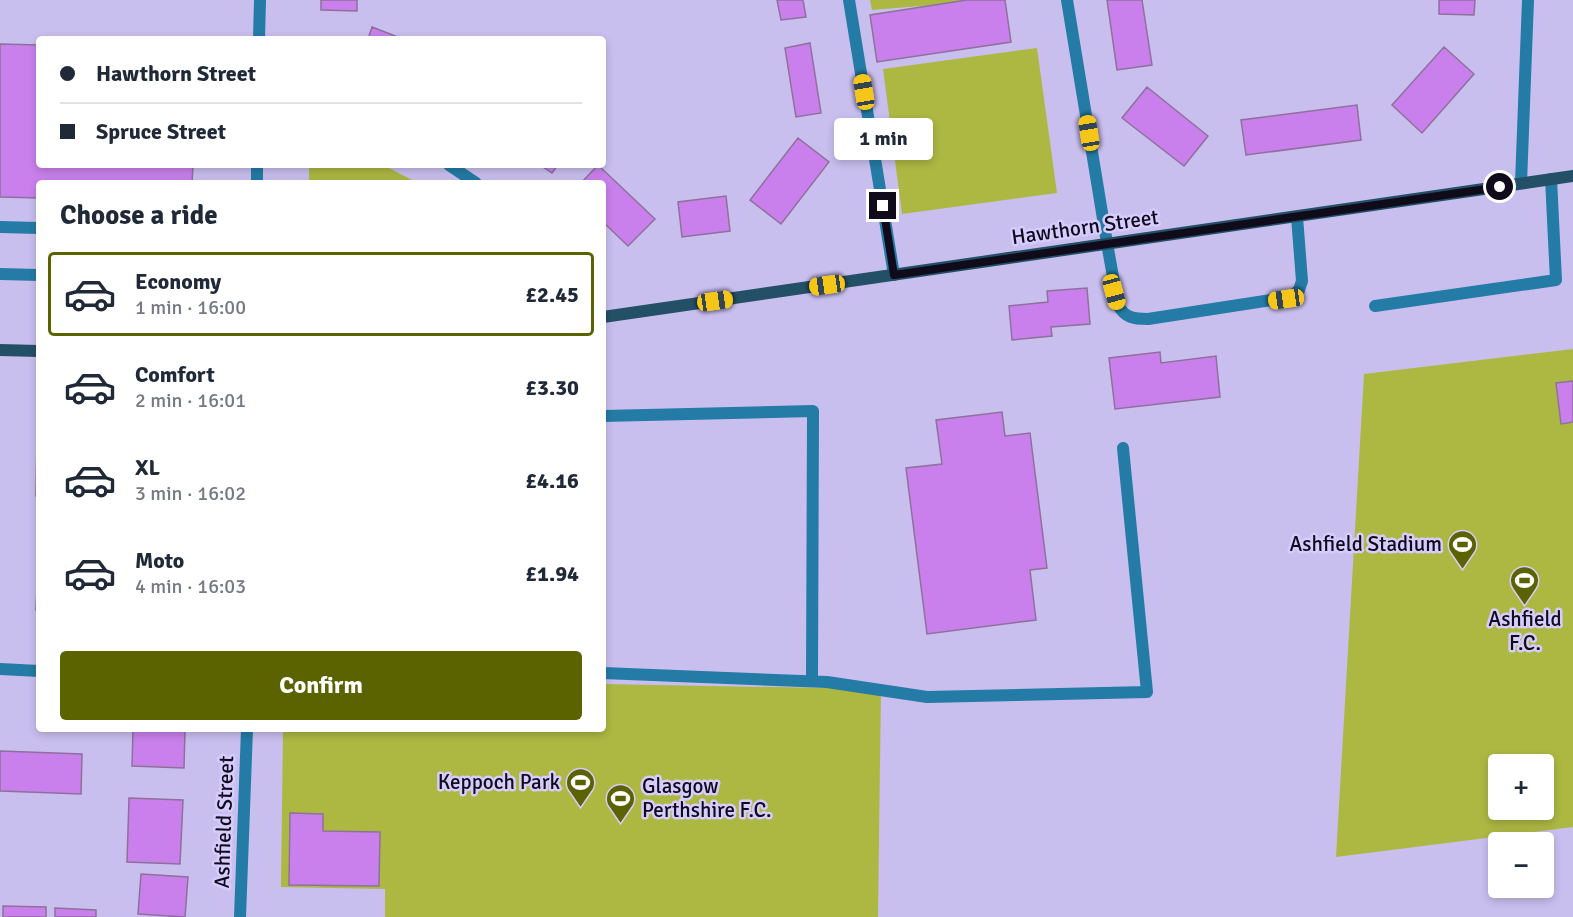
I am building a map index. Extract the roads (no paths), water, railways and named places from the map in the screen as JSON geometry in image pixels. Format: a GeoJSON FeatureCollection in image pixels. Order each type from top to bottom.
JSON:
{"type":"FeatureCollection","features":[{"type":"Feature","properties":{"kind":"main road","name":"Hawthorn Street"},"geometry":{"type":"LineString","coordinates":[[606,317],[1573,176]]}},
{"type":"Feature","properties":{"kind":"main road"},"geometry":{"type":"LineString","coordinates":[[0,350],[36,351]]}},
{"type":"Feature","properties":{"kind":"street"},"geometry":{"type":"LineString","coordinates":[[259,36],[260,0]]}},
{"type":"Feature","properties":{"kind":"street"},"geometry":{"type":"LineString","coordinates":[[849,0],[894,275]]}},
{"type":"Feature","properties":{"kind":"street"},"geometry":{"type":"LineString","coordinates":[[1067,0],[1114,292],[1123,314],[1148,319],[1291,297],[1299,290],[1302,281],[1297,217]]}},
{"type":"Feature","properties":{"kind":"street"},"geometry":{"type":"LineString","coordinates":[[1521,183],[1528,0]]}},
{"type":"Feature","properties":{"kind":"street"},"geometry":{"type":"LineString","coordinates":[[454,168],[472,180]]}},
{"type":"Feature","properties":{"kind":"street"},"geometry":{"type":"LineString","coordinates":[[1375,306],[1556,280],[1551,179]]}},
{"type":"Feature","properties":{"kind":"street"},"geometry":{"type":"LineString","coordinates":[[0,227],[36,228]]}},
{"type":"Feature","properties":{"kind":"street"},"geometry":{"type":"LineString","coordinates":[[0,274],[36,275]]}},
{"type":"Feature","properties":{"kind":"street"},"geometry":{"type":"LineString","coordinates":[[606,416],[813,411],[812,681]]}},
{"type":"Feature","properties":{"kind":"street"},"geometry":{"type":"LineString","coordinates":[[606,673],[812,681],[927,697],[1147,692],[1123,448]]}},
{"type":"Feature","properties":{"kind":"street"},"geometry":{"type":"LineString","coordinates":[[0,669],[36,671]]}},
{"type":"Feature","properties":{"kind":"street","name":"Ashfield Street"},"geometry":{"type":"LineString","coordinates":[[240,917],[246,732]]}},
{"type":"Feature","properties":{"kind":"place","name":"Ashfield Stadium"},"geometry":{"type":"Point","coordinates":[1463,570]}},
{"type":"Feature","properties":{"kind":"place","name":"Ashfield F.C."},"geometry":{"type":"Point","coordinates":[1525,606]}},
{"type":"Feature","properties":{"kind":"place","name":"Keppoch Park"},"geometry":{"type":"Point","coordinates":[581,808]}},
{"type":"Feature","properties":{"kind":"place","name":"Glasgow Perthshire F.C."},"geometry":{"type":"Point","coordinates":[621,824]}}]}
